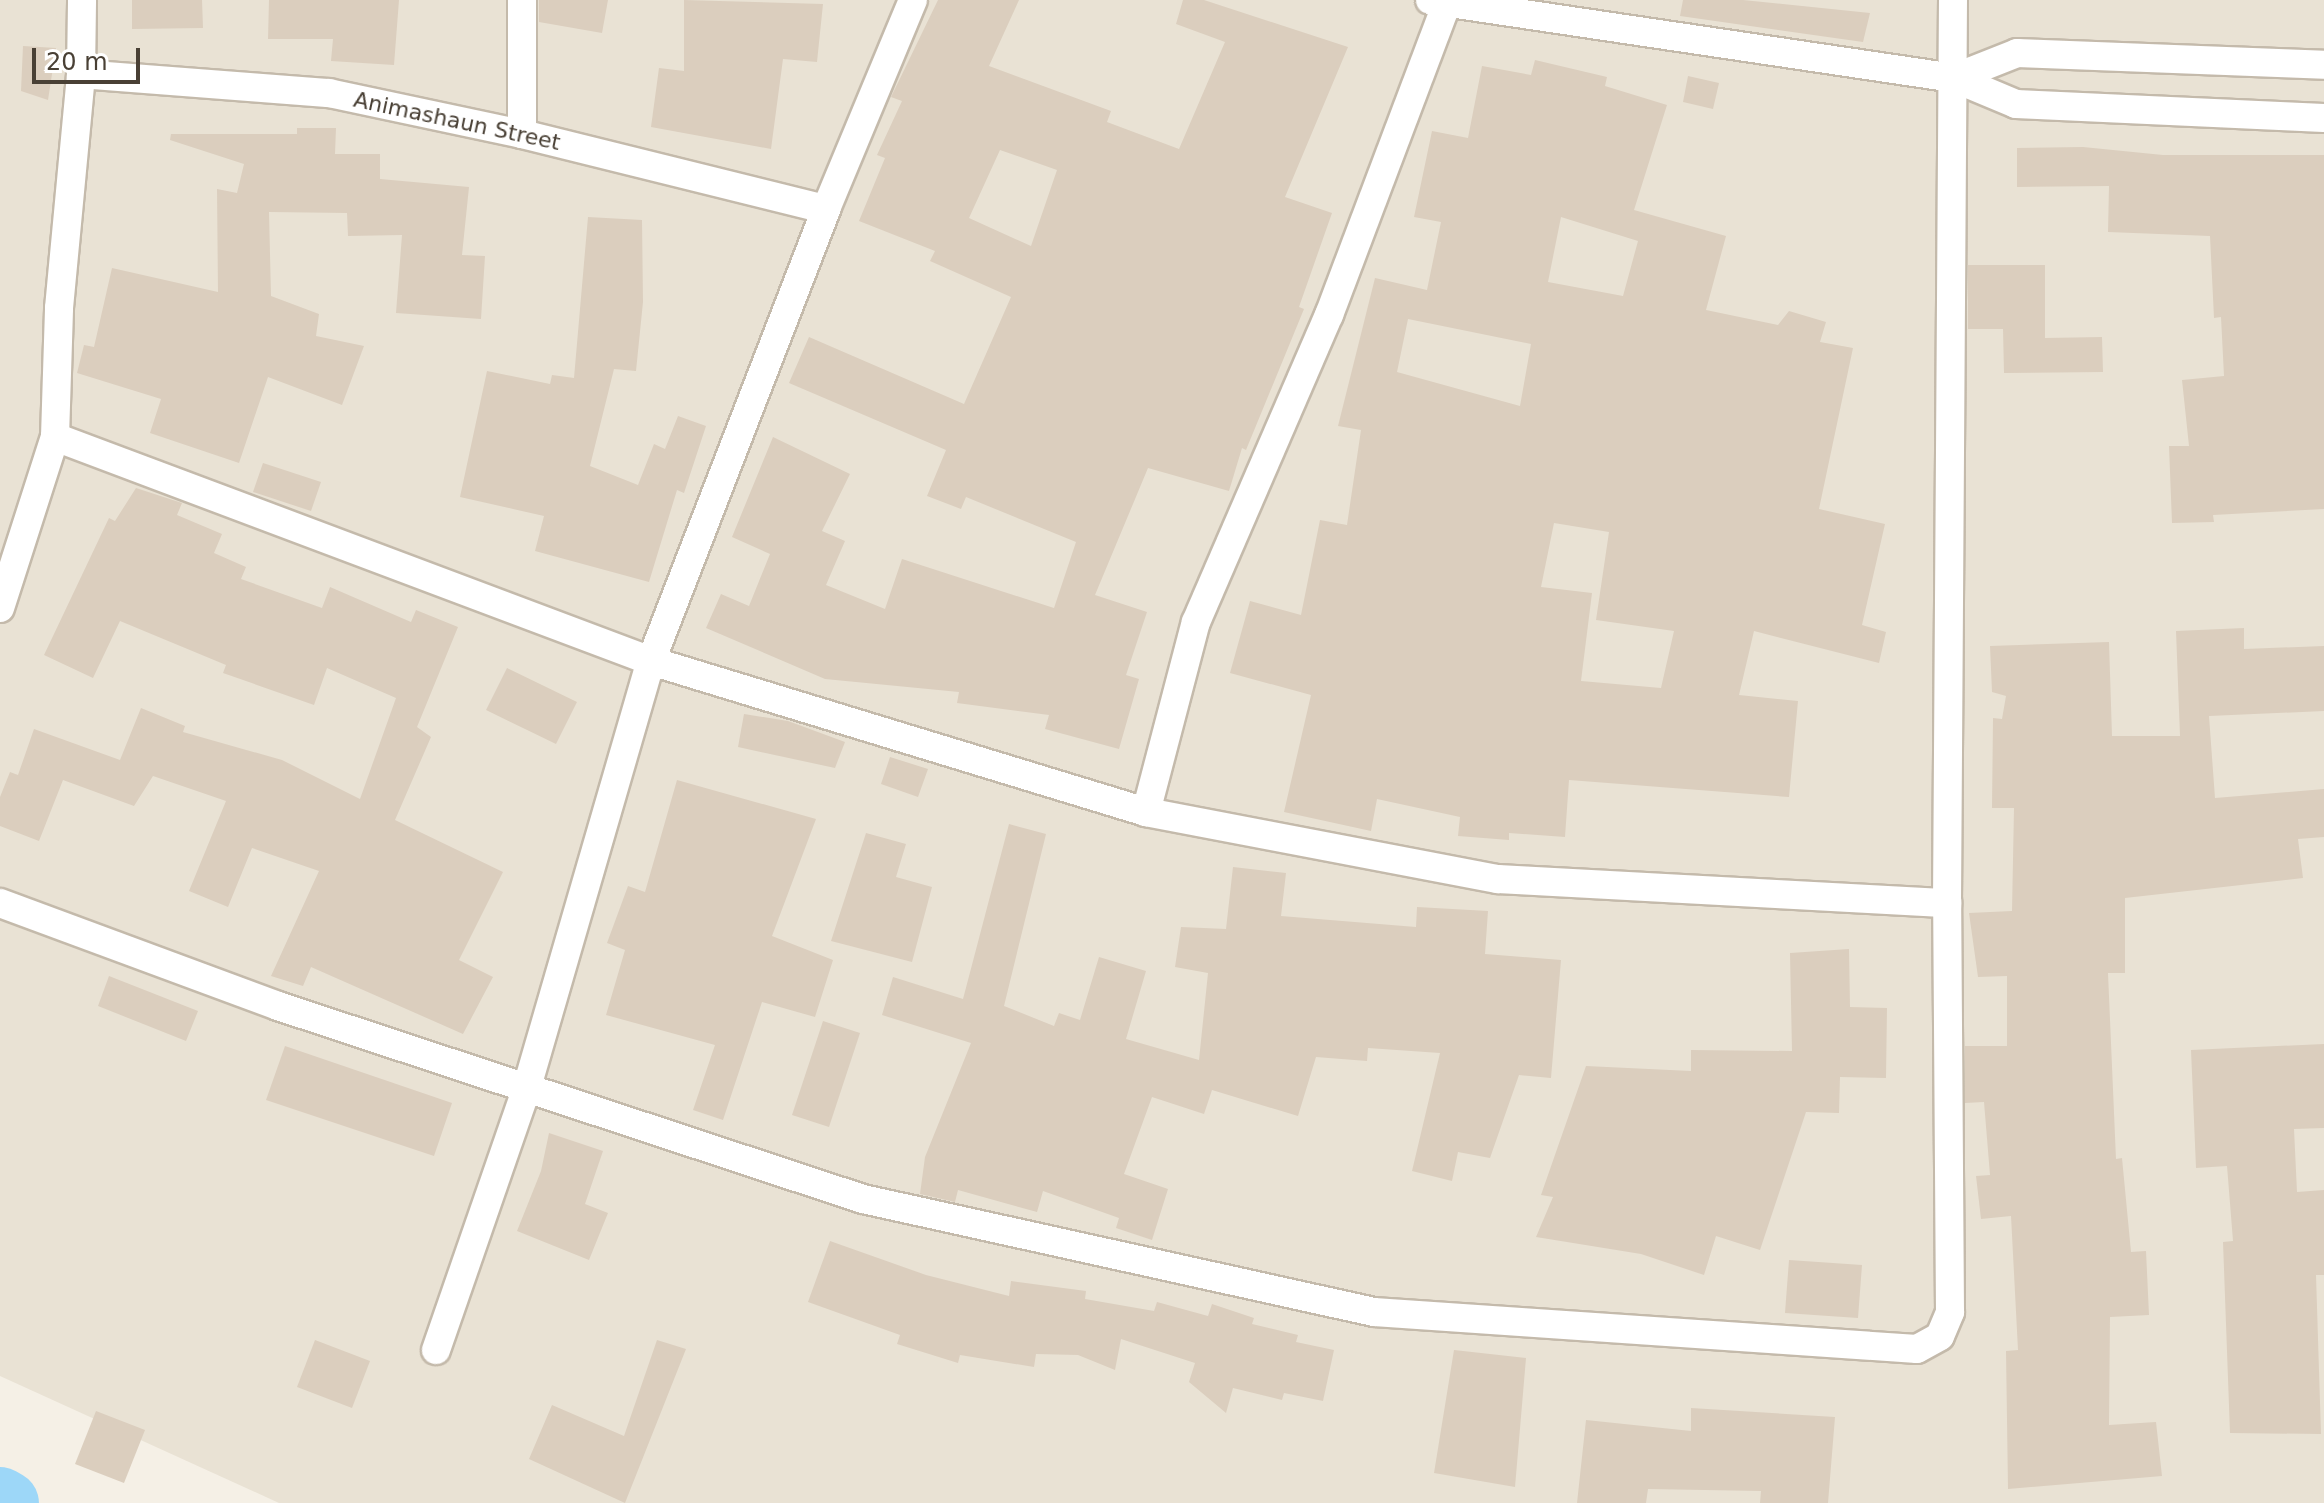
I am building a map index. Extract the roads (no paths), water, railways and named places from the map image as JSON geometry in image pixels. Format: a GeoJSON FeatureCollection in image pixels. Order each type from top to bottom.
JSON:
{"type":"FeatureCollection","features":[{"type":"Feature","properties":{"kind":"street"},"geometry":{"type":"LineString","coordinates":[[0,608],[55,437],[59,308],[81,74],[82,0]]}},
{"type":"Feature","properties":{"kind":"street"},"geometry":{"type":"LineString","coordinates":[[522,0],[522,134]]}},
{"type":"Feature","properties":{"kind":"street"},"geometry":{"type":"LineString","coordinates":[[436,1350],[527,1087],[651,661],[826,209],[913,0]]}},
{"type":"Feature","properties":{"kind":"street"},"geometry":{"type":"LineString","coordinates":[[0,903],[278,1006],[863,1199],[1374,1312],[1917,1349],[1940,1336],[1950,1312],[1947,903],[1953,0]]}},
{"type":"Feature","properties":{"kind":"street"},"geometry":{"type":"LineString","coordinates":[[1146,812],[1196,622],[1329,315],[1438,3],[1954,78],[2016,104],[2324,118]]}},
{"type":"Feature","properties":{"kind":"street"},"geometry":{"type":"LineString","coordinates":[[1954,78],[2017,53],[2324,65]]}},
{"type":"Feature","properties":{"kind":"street","name":"Animashaun Street"},"geometry":{"type":"LineString","coordinates":[[81,74],[329,93],[522,134],[826,209]]}},
{"type":"Feature","properties":{"kind":"street"},"geometry":{"type":"LineString","coordinates":[[55,437],[651,661],[1146,812],[1498,879],[1947,903]]}},
{"type":"Feature","properties":{"kind":"waterway"},"geometry":{"type":"LineString","coordinates":[[0,1499],[7,1503]]}}]}
